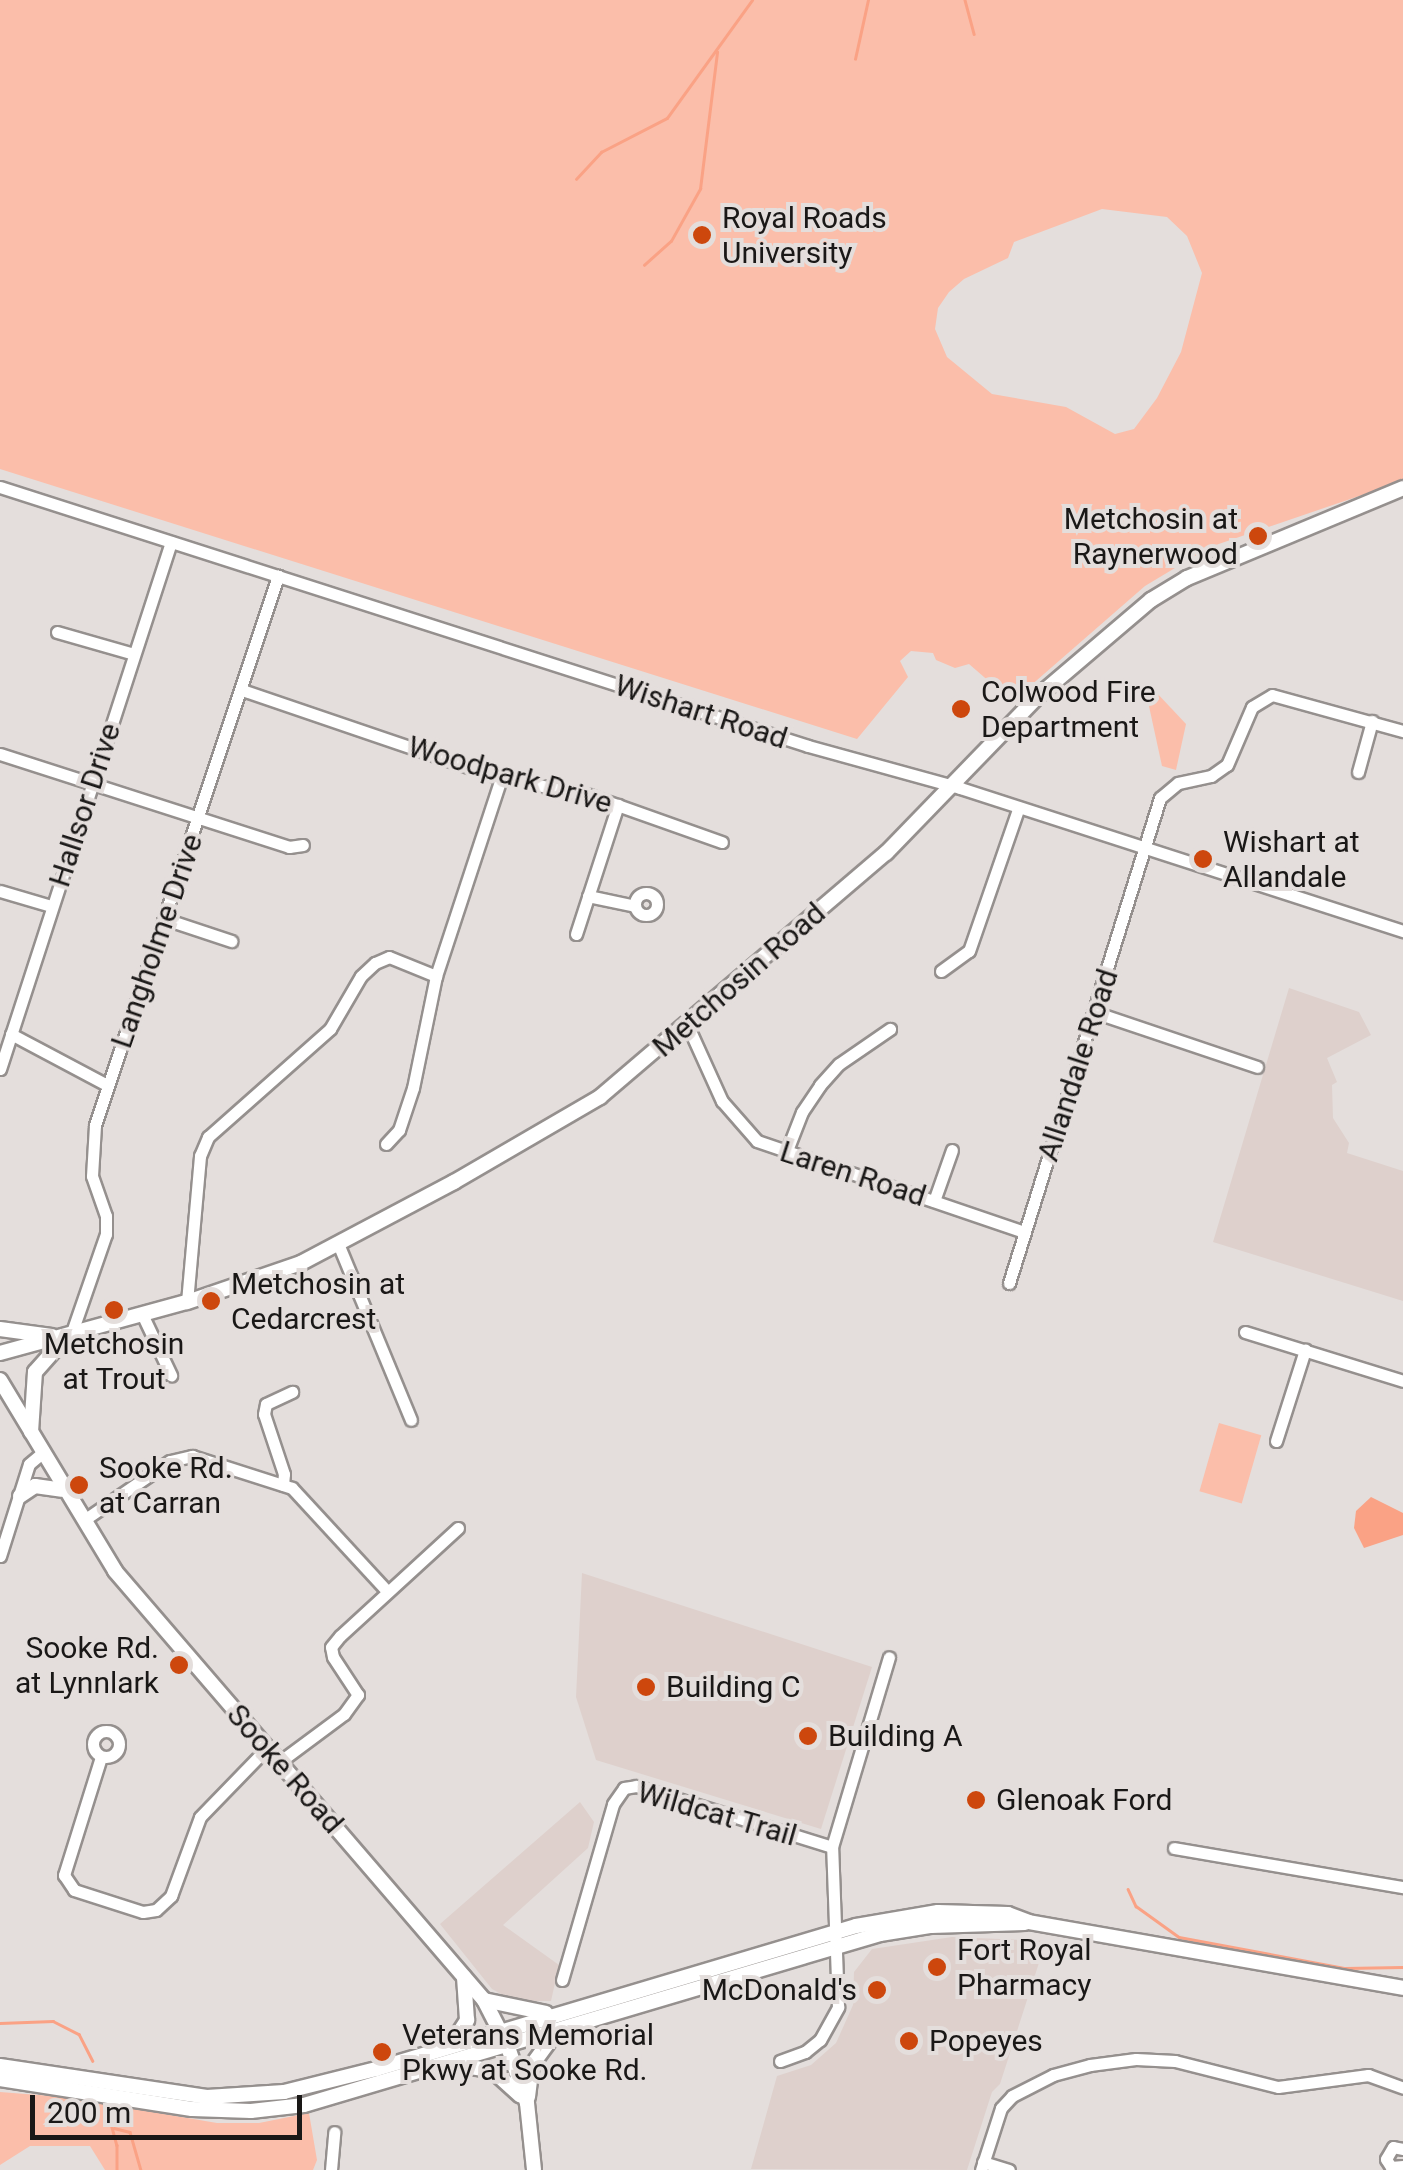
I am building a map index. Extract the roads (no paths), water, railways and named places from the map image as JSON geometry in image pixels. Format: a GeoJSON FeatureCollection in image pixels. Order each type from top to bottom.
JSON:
{"type":"FeatureCollection","features":[{"type":"Feature","properties":{"kind":"main road","name":"Metchosin Road"},"geometry":{"type":"LineString","coordinates":[[0,1353],[186,1302],[266,1276],[339,1246],[600,1097],[886,854],[1037,697],[1151,600],[1187,578],[1403,488]]}},
{"type":"Feature","properties":{"kind":"main road"},"geometry":{"type":"LineString","coordinates":[[0,1329],[64,1334]]}},
{"type":"Feature","properties":{"kind":"main road"},"geometry":{"type":"LineString","coordinates":[[31,1434],[35,1372],[64,1334]]}},
{"type":"Feature","properties":{"kind":"main road","name":"Sooke Road"},"geometry":{"type":"LineString","coordinates":[[0,1380],[62,1490],[115,1571],[484,2000],[508,2047],[527,2103],[534,2170]]}},
{"type":"Feature","properties":{"kind":"main road"},"geometry":{"type":"LineString","coordinates":[[20,1496],[35,1486],[62,1490]]}},
{"type":"Feature","properties":{"kind":"main road"},"geometry":{"type":"LineString","coordinates":[[0,2066],[180,2094],[231,2097],[313,2086],[556,2013],[836,1939],[906,1929],[1029,1922],[1403,1988]]}},
{"type":"Feature","properties":{"kind":"main road"},"geometry":{"type":"LineString","coordinates":[[0,2079],[192,2109],[251,2110],[336,2098],[508,2047],[836,1939]]}},
{"type":"Feature","properties":{"kind":"main road"},"geometry":{"type":"LineString","coordinates":[[451,2045],[467,2020],[463,1974]]}},
{"type":"Feature","properties":{"kind":"main road"},"geometry":{"type":"LineString","coordinates":[[484,2000],[525,2012],[556,2013]]}},
{"type":"Feature","properties":{"kind":"main road"},"geometry":{"type":"LineString","coordinates":[[527,2103],[532,2065],[557,2030]]}},
{"type":"Feature","properties":{"kind":"main road"},"geometry":{"type":"LineString","coordinates":[[440,2068],[470,2066],[492,2070],[527,2103]]}},
{"type":"Feature","properties":{"kind":"street","name":"Wishart Road"},"geometry":{"type":"LineString","coordinates":[[0,487],[798,743],[1018,806],[1403,931]]}},
{"type":"Feature","properties":{"kind":"street","name":"Hallsor Drive"},"geometry":{"type":"LineString","coordinates":[[0,1069],[171,542]]}},
{"type":"Feature","properties":{"kind":"street","name":"Langholme Drive"},"geometry":{"type":"LineString","coordinates":[[64,1334],[84,1309],[106,1234],[91,1152],[106,1086],[200,817],[278,576]]}},
{"type":"Feature","properties":{"kind":"street"},"geometry":{"type":"LineString","coordinates":[[58,632],[134,654]]}},
{"type":"Feature","properties":{"kind":"street","name":"Woodpark Drive"},"geometry":{"type":"LineString","coordinates":[[242,690],[501,778],[618,805],[722,842]]}},
{"type":"Feature","properties":{"kind":"street","name":"Allandale Road"},"geometry":{"type":"LineString","coordinates":[[1008,1283],[1148,847],[1160,798],[1178,783],[1210,776],[1228,765],[1252,707],[1272,695],[1372,721]]}},
{"type":"Feature","properties":{"kind":"street"},"geometry":{"type":"LineString","coordinates":[[1358,772],[1372,721],[1403,731]]}},
{"type":"Feature","properties":{"kind":"street"},"geometry":{"type":"LineString","coordinates":[[0,754],[289,847],[303,845]]}},
{"type":"Feature","properties":{"kind":"street"},"geometry":{"type":"LineString","coordinates":[[386,1144],[399,1130],[414,1088],[436,976],[501,778]]}},
{"type":"Feature","properties":{"kind":"street"},"geometry":{"type":"LineString","coordinates":[[576,934],[618,805]]}},
{"type":"Feature","properties":{"kind":"street"},"geometry":{"type":"LineString","coordinates":[[941,971],[970,951],[1018,806]]}},
{"type":"Feature","properties":{"kind":"street"},"geometry":{"type":"LineString","coordinates":[[0,891],[51,906]]}},
{"type":"Feature","properties":{"kind":"street"},"geometry":{"type":"LineString","coordinates":[[588,896],[623,907],[635,906]]}},
{"type":"Feature","properties":{"kind":"street"},"geometry":{"type":"LineString","coordinates":[[165,919],[231,942]]}},
{"type":"Feature","properties":{"kind":"street"},"geometry":{"type":"LineString","coordinates":[[186,1302],[200,1156],[208,1137],[330,1029],[361,976],[375,962],[389,958],[436,976]]}},
{"type":"Feature","properties":{"kind":"street"},"geometry":{"type":"LineString","coordinates":[[1094,1012],[1257,1067]]}},
{"type":"Feature","properties":{"kind":"street","name":"Laren Road"},"geometry":{"type":"LineString","coordinates":[[687,1024],[722,1101],[738,1125],[756,1141],[1024,1232]]}},
{"type":"Feature","properties":{"kind":"street"},"geometry":{"type":"LineString","coordinates":[[786,1153],[802,1112],[820,1084],[839,1064],[890,1030]]}},
{"type":"Feature","properties":{"kind":"street"},"geometry":{"type":"LineString","coordinates":[[7,1038],[106,1086]]}},
{"type":"Feature","properties":{"kind":"street"},"geometry":{"type":"LineString","coordinates":[[934,1201],[952,1150]]}},
{"type":"Feature","properties":{"kind":"street"},"geometry":{"type":"LineString","coordinates":[[339,1246],[411,1420]]}},
{"type":"Feature","properties":{"kind":"street"},"geometry":{"type":"LineString","coordinates":[[84,1309],[100,1325]]}},
{"type":"Feature","properties":{"kind":"street"},"geometry":{"type":"LineString","coordinates":[[142,1314],[171,1375]]}},
{"type":"Feature","properties":{"kind":"street"},"geometry":{"type":"LineString","coordinates":[[1245,1332],[1403,1381]]}},
{"type":"Feature","properties":{"kind":"street"},"geometry":{"type":"LineString","coordinates":[[1276,1441],[1305,1350]]}},
{"type":"Feature","properties":{"kind":"street"},"geometry":{"type":"LineString","coordinates":[[284,1485],[282,1465],[264,1414],[266,1404],[292,1392]]}},
{"type":"Feature","properties":{"kind":"street"},"geometry":{"type":"LineString","coordinates":[[0,1556],[29,1464],[41,1454]]}},
{"type":"Feature","properties":{"kind":"street"},"geometry":{"type":"LineString","coordinates":[[84,1520],[182,1456],[284,1485],[298,1494],[386,1590]]}},
{"type":"Feature","properties":{"kind":"street"},"geometry":{"type":"LineString","coordinates":[[278,1763],[352,1705],[358,1695],[332,1647],[386,1590],[458,1528]]}},
{"type":"Feature","properties":{"kind":"street"},"geometry":{"type":"LineString","coordinates":[[780,2060],[812,2047],[836,2015],[841,1986],[832,1847],[889,1658]]}},
{"type":"Feature","properties":{"kind":"street"},"geometry":{"type":"LineString","coordinates":[[102,1757],[64,1875],[74,1890],[143,1912],[156,1910],[171,1896],[200,1817],[266,1750]]}},
{"type":"Feature","properties":{"kind":"street","name":"Wildcat Trail"},"geometry":{"type":"LineString","coordinates":[[562,1980],[613,1804],[624,1788],[636,1786],[832,1847]]}},
{"type":"Feature","properties":{"kind":"street"},"geometry":{"type":"LineString","coordinates":[[1174,1848],[1403,1887]]}},
{"type":"Feature","properties":{"kind":"street"},"geometry":{"type":"LineString","coordinates":[[1009,2170],[982,2166],[1001,2108],[1012,2096],[1054,2076],[1090,2065],[1136,2058],[1175,2061],[1278,2087],[1368,2076],[1403,2088]]}},
{"type":"Feature","properties":{"kind":"street"},"geometry":{"type":"LineString","coordinates":[[330,2170],[334,2132]]}},
{"type":"Feature","properties":{"kind":"street"},"geometry":{"type":"LineString","coordinates":[[1403,2149],[1393,2147],[1386,2159],[1391,2167],[1403,2166]]}},
{"type":"Feature","properties":{"kind":"waterway"},"geometry":{"type":"LineString","coordinates":[[576,179],[601,152],[667,118],[752,0]]}},
{"type":"Feature","properties":{"kind":"waterway"},"geometry":{"type":"LineString","coordinates":[[855,59],[868,0]]}},
{"type":"Feature","properties":{"kind":"waterway"},"geometry":{"type":"LineString","coordinates":[[965,0],[974,34]]}},
{"type":"Feature","properties":{"kind":"waterway"},"geometry":{"type":"LineString","coordinates":[[644,265],[671,241],[700,189],[717,52]]}},
{"type":"Feature","properties":{"kind":"waterway"},"geometry":{"type":"LineString","coordinates":[[1128,1889],[1136,1906],[1179,1937],[1345,1968],[1403,1967]]}},
{"type":"Feature","properties":{"kind":"waterway"},"geometry":{"type":"LineString","coordinates":[[0,2023],[53,2021],[79,2034],[93,2061]]}},
{"type":"Feature","properties":{"kind":"waterway"},"geometry":{"type":"LineString","coordinates":[[109,2116],[117,2145],[117,2170]]}},
{"type":"Feature","properties":{"kind":"waterway"},"geometry":{"type":"LineString","coordinates":[[114,2128],[130,2132],[141,2170]]}},
{"type":"Feature","properties":{"kind":"place","name":"Royal Roads University"},"geometry":{"type":"Point","coordinates":[702,235]}},
{"type":"Feature","properties":{"kind":"place","name":"Metchosin at Raynerwood"},"geometry":{"type":"Point","coordinates":[1258,536]}},
{"type":"Feature","properties":{"kind":"place","name":"Colwood Fire Department"},"geometry":{"type":"Point","coordinates":[961,709]}},
{"type":"Feature","properties":{"kind":"place","name":"Wishart at Allandale"},"geometry":{"type":"Point","coordinates":[1203,859]}},
{"type":"Feature","properties":{"kind":"place","name":"Metchosin at Cedarcrest"},"geometry":{"type":"Point","coordinates":[211,1301]}},
{"type":"Feature","properties":{"kind":"place","name":"Metchosin at Trout"},"geometry":{"type":"Point","coordinates":[114,1310]}},
{"type":"Feature","properties":{"kind":"place","name":"Sooke Rd. at Carran"},"geometry":{"type":"Point","coordinates":[79,1485]}},
{"type":"Feature","properties":{"kind":"place","name":"Sooke Rd. at Lynnlark"},"geometry":{"type":"Point","coordinates":[179,1665]}},
{"type":"Feature","properties":{"kind":"place","name":"Building C"},"geometry":{"type":"Point","coordinates":[646,1687]}},
{"type":"Feature","properties":{"kind":"place","name":"Building A"},"geometry":{"type":"Point","coordinates":[808,1736]}},
{"type":"Feature","properties":{"kind":"place","name":"Glenoak Ford"},"geometry":{"type":"Point","coordinates":[976,1800]}},
{"type":"Feature","properties":{"kind":"place","name":"Fort Royal Pharmacy"},"geometry":{"type":"Point","coordinates":[937,1967]}},
{"type":"Feature","properties":{"kind":"place","name":"McDonald's"},"geometry":{"type":"Point","coordinates":[877,1990]}},
{"type":"Feature","properties":{"kind":"place","name":"Popeyes"},"geometry":{"type":"Point","coordinates":[909,2041]}},
{"type":"Feature","properties":{"kind":"place","name":"Veterans Memorial Pkwy at Sooke Rd."},"geometry":{"type":"Point","coordinates":[382,2052]}}]}
